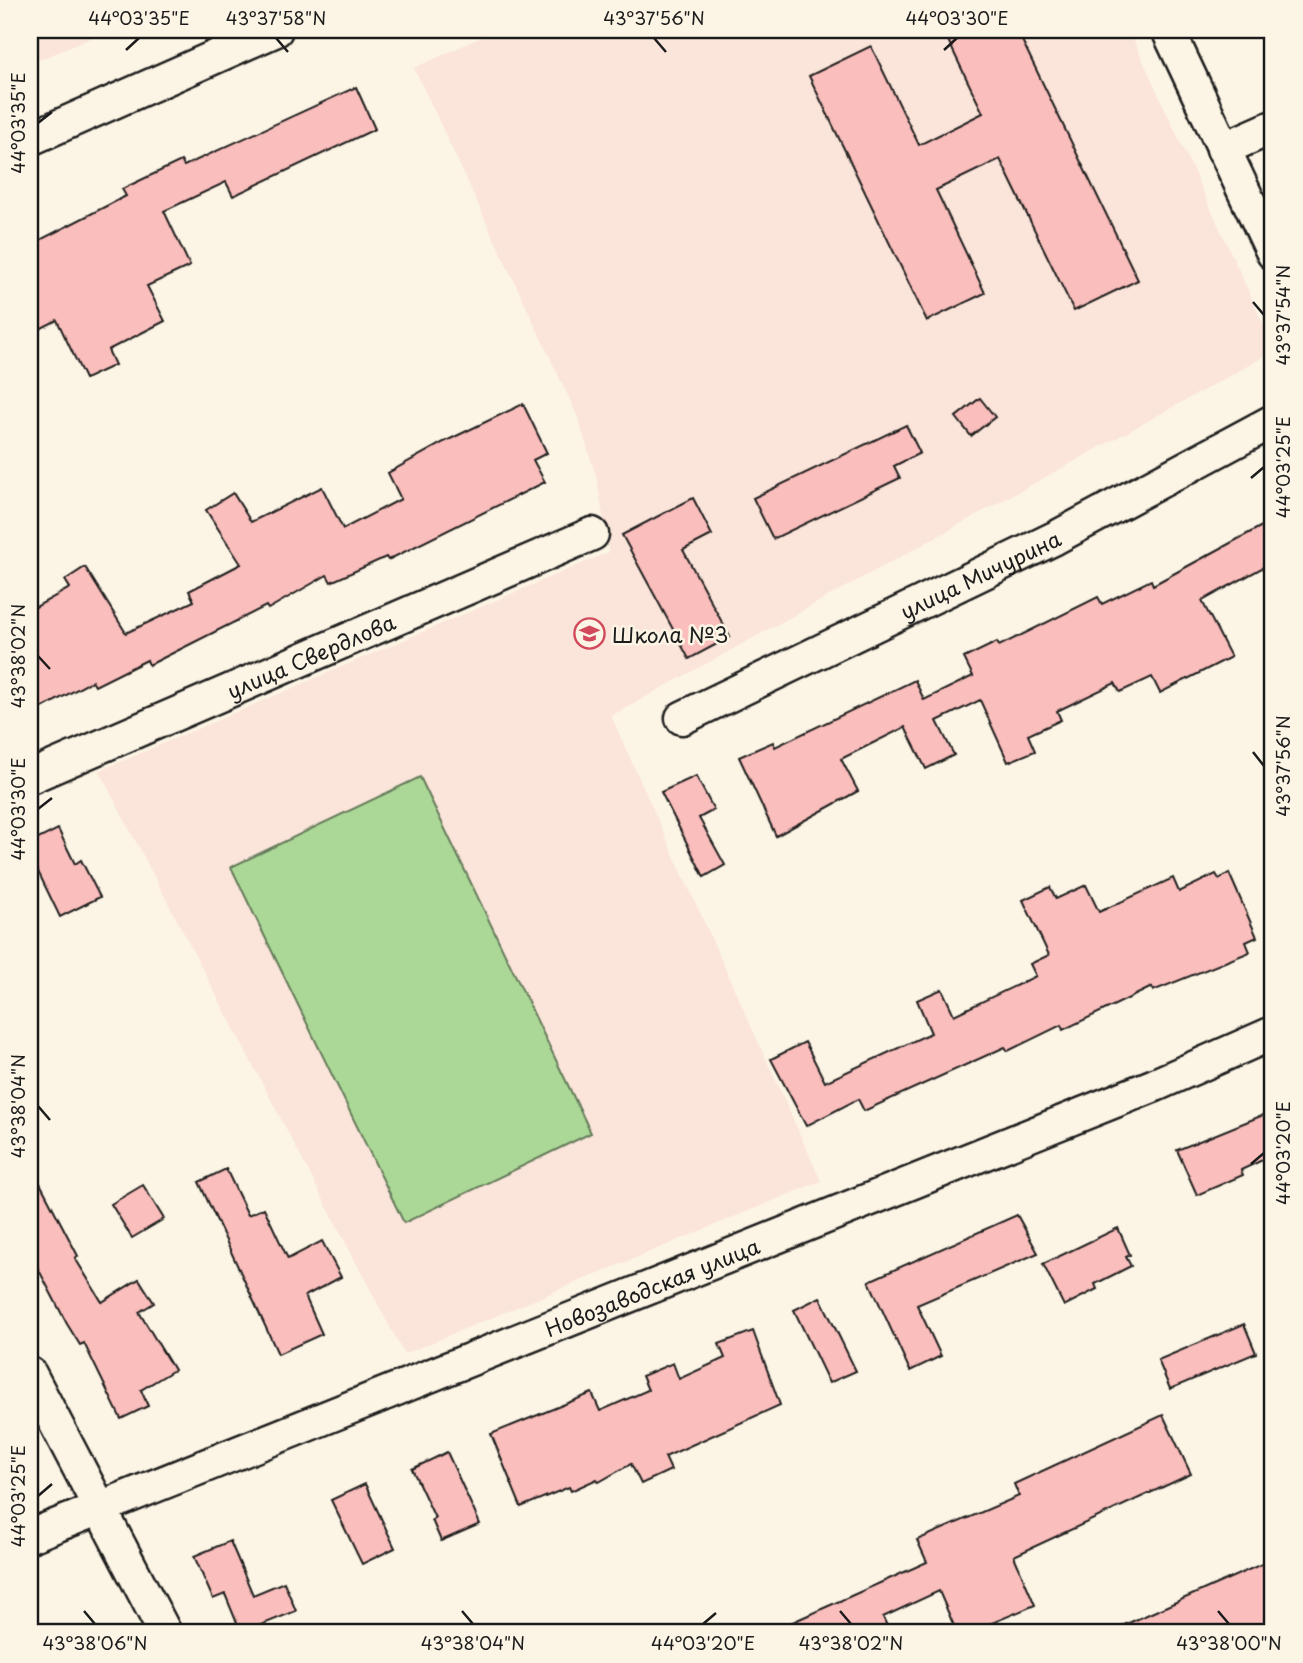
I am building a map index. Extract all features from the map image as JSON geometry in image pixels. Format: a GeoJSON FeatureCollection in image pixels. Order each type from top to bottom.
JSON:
{"type":"FeatureCollection","features":[{"type":"Feature","properties":{"kind":"street"},"geometry":{"type":"LineString","coordinates":[[30,139],[276,30]]}},
{"type":"Feature","properties":{"kind":"street"},"geometry":{"type":"LineString","coordinates":[[1168,30],[1273,253]]}},
{"type":"Feature","properties":{"kind":"street"},"geometry":{"type":"LineString","coordinates":[[1223,149],[1273,127]]}},
{"type":"Feature","properties":{"kind":"street","name":"улица Мичурина"},"geometry":{"type":"LineString","coordinates":[[682,718],[1055,538],[1273,421]]}},
{"type":"Feature","properties":{"kind":"street","name":"улица Свердлова"},"geometry":{"type":"LineString","coordinates":[[30,777],[592,534]]}},
{"type":"Feature","properties":{"kind":"street","name":"Новозаводская улица"},"geometry":{"type":"LineString","coordinates":[[30,1536],[1142,1090],[1273,1033]]}},
{"type":"Feature","properties":{"kind":"street"},"geometry":{"type":"LineString","coordinates":[[30,1374],[164,1633]]}},
{"type":"Feature","properties":{"kind":"shaded area"},"geometry":{"type":"Polygon","coordinates":[[[30,30],[110,30],[30,64],[30,30]]]}},
{"type":"Feature","properties":{"kind":"shaded area","name":"Школа №3"},"geometry":{"type":"Polygon","coordinates":[[[497,30],[1129,30],[1273,345],[1273,352],[611,716],[821,1181],[404,1354],[99,771],[609,552],[597,479],[577,415],[414,68],[497,30]]]}},
{"type":"Feature","properties":{"kind":"green space"},"geometry":{"type":"Polygon","coordinates":[[[420,777],[591,1133],[404,1223],[231,867],[420,777]]]}},
{"type":"Feature","properties":{"kind":"building"},"geometry":{"type":"Polygon","coordinates":[[[943,30],[1017,30],[1138,280],[1074,311],[1000,159],[936,190],[985,293],[927,321],[809,76],[871,46],[919,145],[983,113],[943,30]]]}},
{"type":"Feature","properties":{"kind":"building"},"geometry":{"type":"Polygon","coordinates":[[[356,87],[375,129],[233,196],[226,182],[164,211],[190,266],[147,286],[165,321],[108,350],[115,365],[85,379],[57,320],[30,334],[30,245],[126,196],[122,189],[181,161],[184,166],[356,87]]]}},
{"type":"Feature","properties":{"kind":"building"},"geometry":{"type":"Polygon","coordinates":[[[980,398],[995,417],[971,436],[956,417],[980,398]]]}},
{"type":"Feature","properties":{"kind":"building"},"geometry":{"type":"Polygon","coordinates":[[[523,404],[547,453],[533,460],[545,482],[388,560],[386,557],[331,582],[327,575],[268,609],[266,606],[149,665],[147,660],[95,686],[92,681],[39,710],[30,693],[30,610],[70,588],[65,580],[85,567],[126,633],[194,601],[189,591],[241,564],[206,510],[233,493],[251,522],[322,487],[343,529],[401,499],[388,473],[444,442],[523,404]]]}},
{"type":"Feature","properties":{"kind":"building"},"geometry":{"type":"Polygon","coordinates":[[[906,425],[920,453],[894,466],[900,478],[773,539],[753,498],[906,425]]]}},
{"type":"Feature","properties":{"kind":"building"},"geometry":{"type":"Polygon","coordinates":[[[693,498],[712,535],[683,550],[730,637],[689,659],[622,535],[693,498]]]}},
{"type":"Feature","properties":{"kind":"building"},"geometry":{"type":"Polygon","coordinates":[[[1273,520],[1273,562],[1202,601],[1231,657],[1160,693],[1152,677],[1120,692],[1115,683],[1057,711],[1061,720],[1028,735],[1035,751],[1008,762],[980,700],[937,721],[954,755],[926,769],[905,727],[841,759],[858,791],[776,836],[739,757],[773,742],[775,747],[915,680],[924,700],[973,676],[964,658],[997,642],[999,646],[1098,597],[1102,604],[1151,580],[1153,585],[1273,520]]]}},
{"type":"Feature","properties":{"kind":"building"},"geometry":{"type":"Polygon","coordinates":[[[696,776],[714,810],[699,818],[725,865],[704,877],[661,792],[696,776]]]}},
{"type":"Feature","properties":{"kind":"building"},"geometry":{"type":"Polygon","coordinates":[[[58,829],[75,864],[81,860],[100,897],[60,917],[30,855],[30,843],[58,829]]]}},
{"type":"Feature","properties":{"kind":"building"},"geometry":{"type":"Polygon","coordinates":[[[1229,873],[1257,937],[1246,942],[1250,952],[1153,991],[1152,987],[1063,1030],[1061,1025],[1008,1051],[1005,1047],[864,1111],[858,1099],[806,1126],[771,1059],[805,1042],[825,1082],[931,1033],[917,1000],[942,989],[954,1015],[1036,976],[1030,964],[1049,955],[1023,900],[1050,887],[1056,899],[1086,885],[1099,912],[1173,878],[1179,892],[1216,874],[1219,879],[1229,873]]]}},
{"type":"Feature","properties":{"kind":"building"},"geometry":{"type":"Polygon","coordinates":[[[1273,1111],[1273,1155],[1241,1170],[1243,1175],[1197,1195],[1177,1150],[1273,1111]]]}},
{"type":"Feature","properties":{"kind":"building"},"geometry":{"type":"Polygon","coordinates":[[[30,1164],[78,1256],[75,1258],[102,1302],[139,1279],[154,1303],[139,1312],[174,1370],[141,1390],[148,1406],[121,1419],[84,1343],[80,1345],[67,1324],[30,1253],[30,1164]]]}},
{"type":"Feature","properties":{"kind":"building"},"geometry":{"type":"Polygon","coordinates":[[[226,1169],[248,1215],[264,1208],[288,1259],[322,1241],[341,1277],[305,1296],[322,1334],[278,1354],[199,1182],[226,1169]]]}},
{"type":"Feature","properties":{"kind":"building"},"geometry":{"type":"Polygon","coordinates":[[[143,1185],[164,1219],[132,1238],[111,1204],[143,1185]]]}},
{"type":"Feature","properties":{"kind":"building"},"geometry":{"type":"Polygon","coordinates":[[[1017,1215],[1038,1253],[917,1305],[941,1356],[910,1371],[869,1281],[1017,1215]]]}},
{"type":"Feature","properties":{"kind":"building"},"geometry":{"type":"Polygon","coordinates":[[[1118,1228],[1130,1255],[1126,1257],[1131,1266],[1095,1284],[1097,1289],[1064,1306],[1043,1264],[1118,1228]]]}},
{"type":"Feature","properties":{"kind":"building"},"geometry":{"type":"Polygon","coordinates":[[[820,1297],[856,1371],[829,1383],[794,1310],[820,1297]]]}},
{"type":"Feature","properties":{"kind":"building"},"geometry":{"type":"Polygon","coordinates":[[[1244,1324],[1256,1353],[1170,1389],[1158,1360],[1244,1324]]]}},
{"type":"Feature","properties":{"kind":"building"},"geometry":{"type":"Polygon","coordinates":[[[753,1331],[780,1405],[665,1457],[671,1470],[641,1484],[631,1464],[599,1482],[597,1479],[571,1491],[569,1487],[521,1507],[491,1434],[592,1393],[600,1411],[648,1390],[642,1376],[673,1363],[679,1379],[725,1358],[719,1344],[753,1331]]]}},
{"type":"Feature","properties":{"kind":"building"},"geometry":{"type":"Polygon","coordinates":[[[1163,1415],[1191,1474],[1014,1556],[1035,1605],[968,1633],[957,1633],[939,1591],[883,1617],[890,1633],[768,1633],[927,1562],[917,1540],[1019,1496],[1014,1484],[1163,1415]]]}},
{"type":"Feature","properties":{"kind":"building"},"geometry":{"type":"Polygon","coordinates":[[[447,1452],[480,1524],[441,1541],[432,1520],[435,1518],[412,1469],[447,1452]]]}},
{"type":"Feature","properties":{"kind":"building"},"geometry":{"type":"Polygon","coordinates":[[[365,1484],[395,1548],[362,1564],[331,1500],[365,1484]]]}},
{"type":"Feature","properties":{"kind":"building"},"geometry":{"type":"Polygon","coordinates":[[[230,1541],[253,1595],[284,1582],[296,1611],[241,1633],[225,1594],[213,1599],[194,1556],[230,1541]]]}},
{"type":"Feature","properties":{"kind":"building"},"geometry":{"type":"Polygon","coordinates":[[[1273,1559],[1273,1633],[1106,1633],[1273,1559]]]}},
{"type":"Feature","properties":{"kind":"place","name":"Школа №3"},"geometry":{"type":"Point","coordinates":[589,634]}}]}
